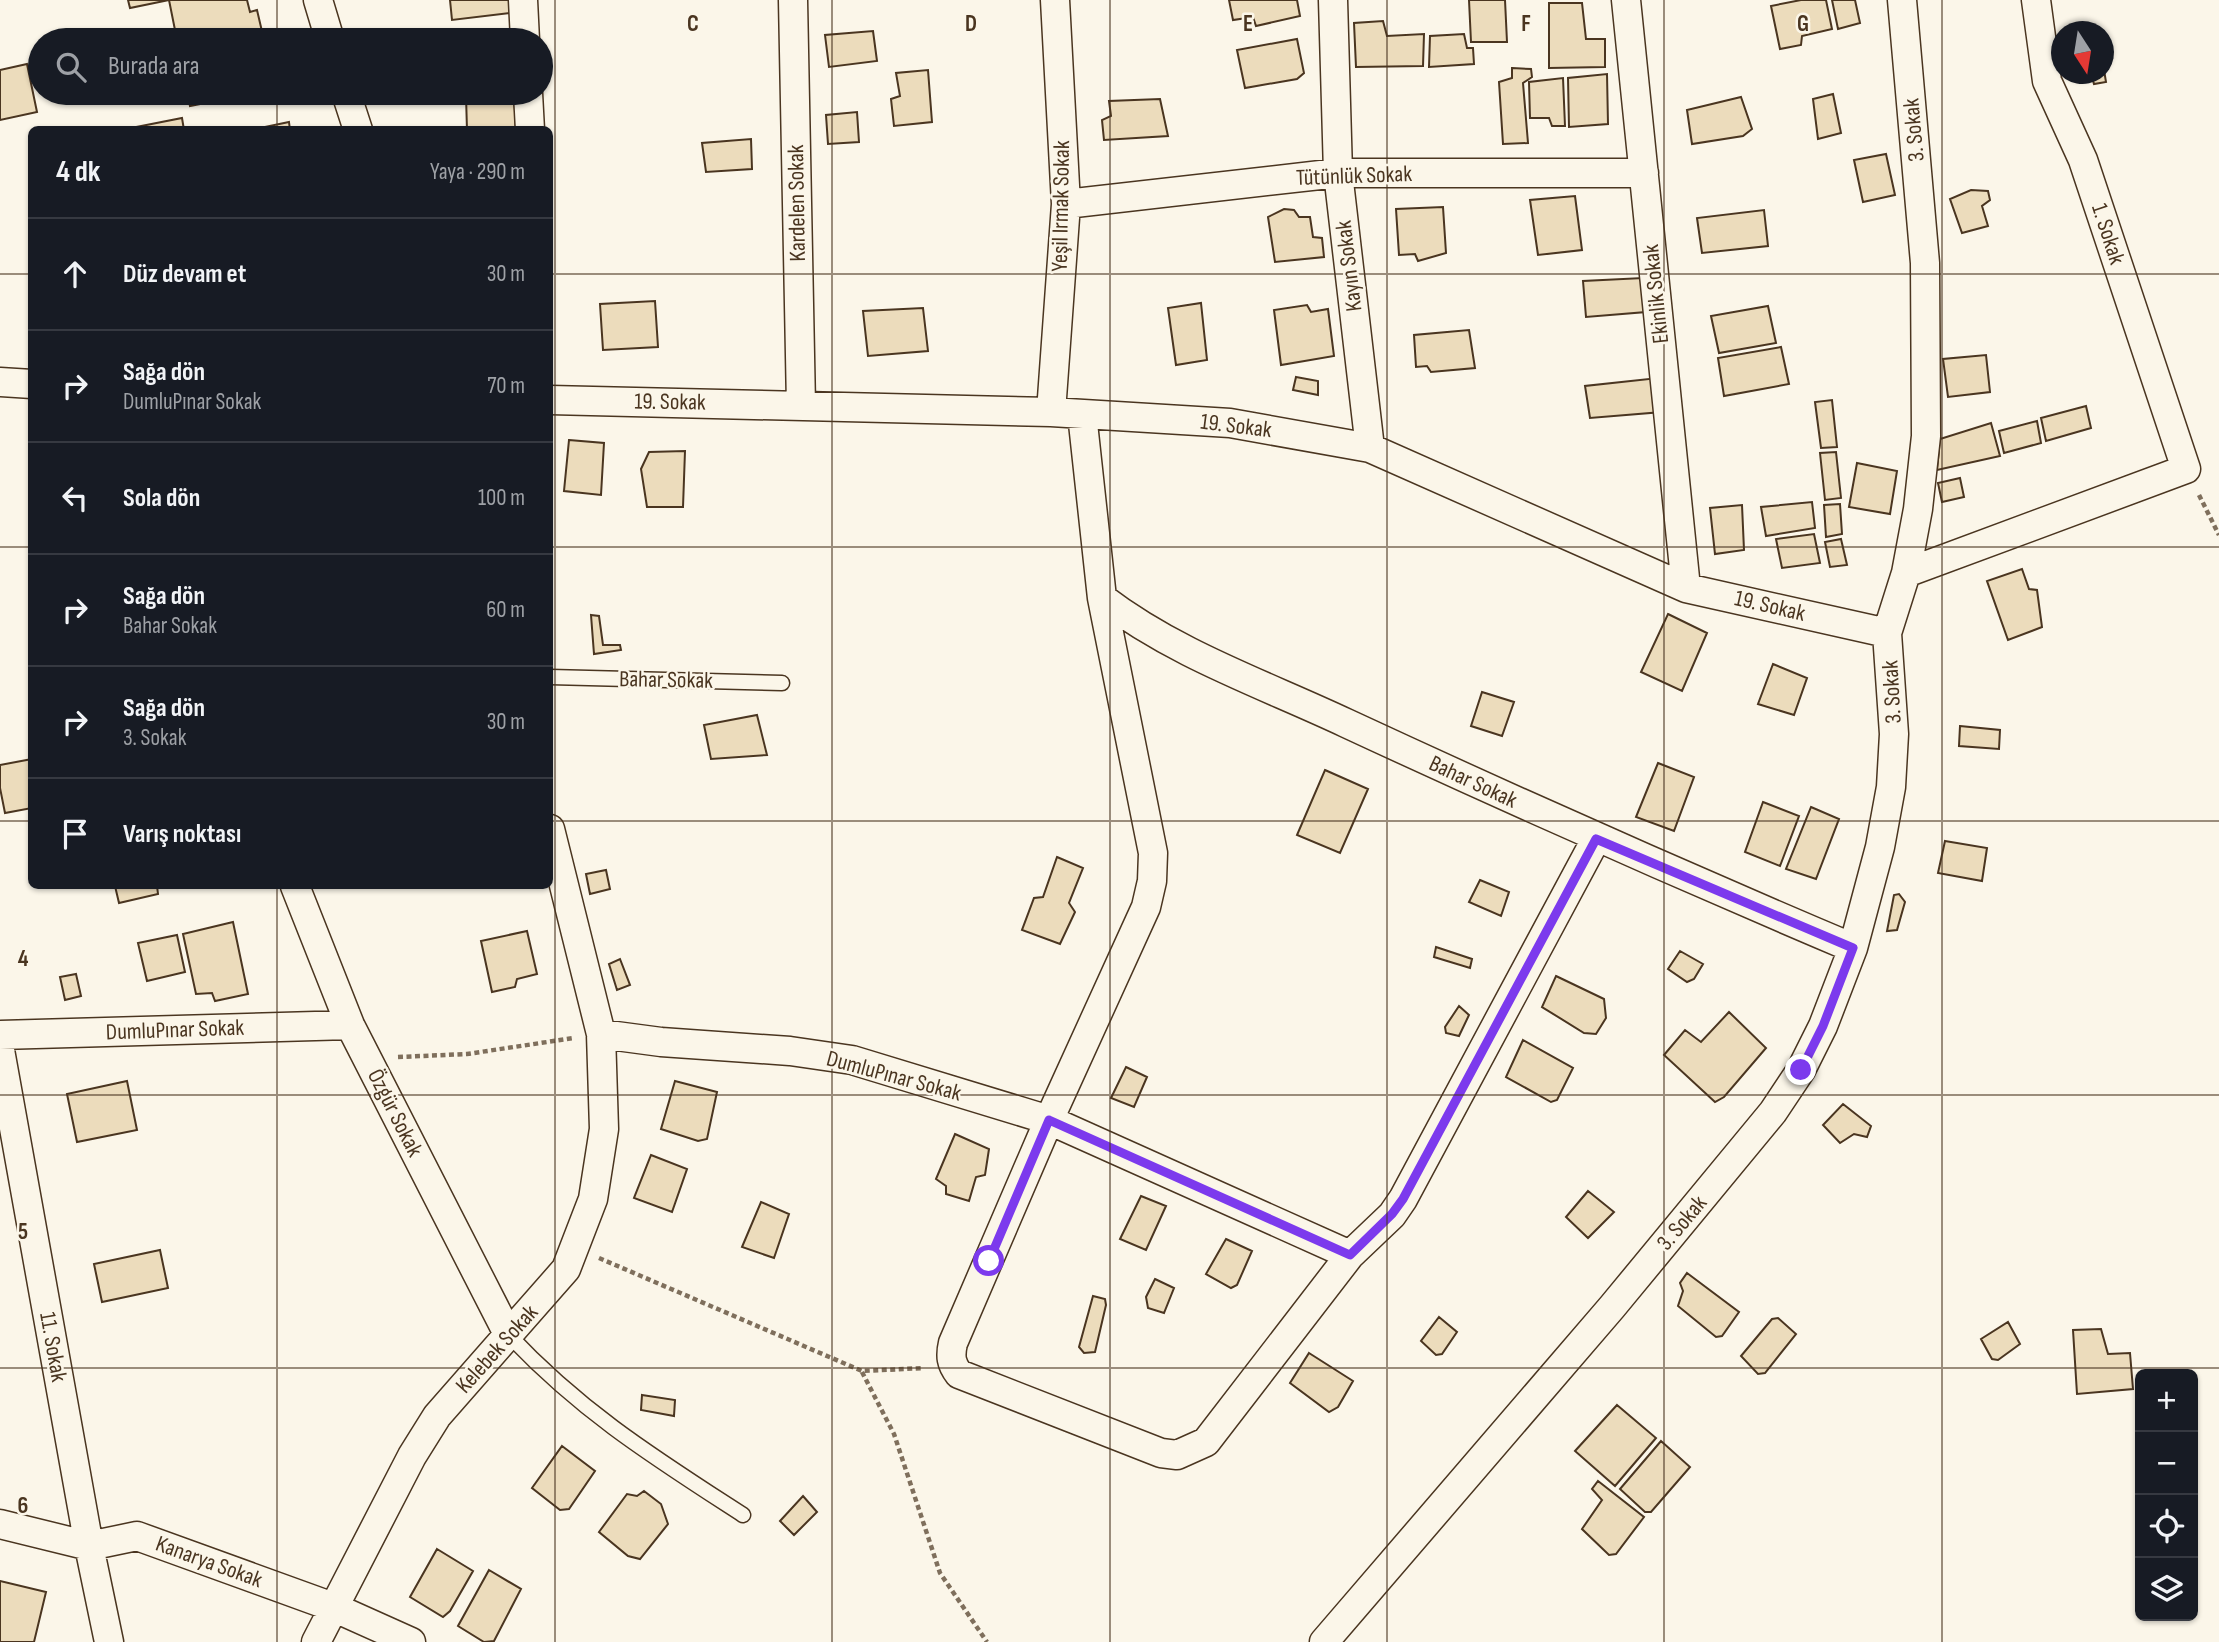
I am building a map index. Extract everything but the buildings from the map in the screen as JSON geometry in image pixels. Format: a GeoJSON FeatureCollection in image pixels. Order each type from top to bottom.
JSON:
{"type":"FeatureCollection","features":[{"type":"Feature","properties":{"kind":"street"},"geometry":{"type":"LineString","coordinates":[[318,0],[326,28]]}},
{"type":"Feature","properties":{"kind":"street"},"geometry":{"type":"LineString","coordinates":[[523,0],[524,28]]}},
{"type":"Feature","properties":{"kind":"street","name":"Kardelen Sokak"},"geometry":{"type":"LineString","coordinates":[[793,0],[801,406]]}},
{"type":"Feature","properties":{"kind":"street","name":"Yeşil Irmak Sokak"},"geometry":{"type":"LineString","coordinates":[[1051,412],[1066,204],[1055,0]]}},
{"type":"Feature","properties":{"kind":"street","name":"Kayın Sokak"},"geometry":{"type":"LineString","coordinates":[[1333,0],[1338,173],[1370,448]]}},
{"type":"Feature","properties":{"kind":"street","name":"Ekinlik Sokak"},"geometry":{"type":"LineString","coordinates":[[1626,0],[1686,588]]}},
{"type":"Feature","properties":{"kind":"street","name":"3. Sokak"},"geometry":{"type":"LineString","coordinates":[[1324,1642],[1612,1307],[1780,1101],[1801,1070],[1823,1026],[1853,948],[1880,846],[1891,787],[1894,710],[1887,633],[1906,573],[1919,496],[1928,373],[1925,264],[1902,0]]}},
{"type":"Feature","properties":{"kind":"street","name":"1. Sokak"},"geometry":{"type":"LineString","coordinates":[[2036,0],[2046,80],[2083,160],[2186,469]]}},
{"type":"Feature","properties":{"kind":"street"},"geometry":{"type":"LineString","coordinates":[[350,105],[357,126]]}},
{"type":"Feature","properties":{"kind":"street"},"geometry":{"type":"LineString","coordinates":[[529,105],[530,126]]}},
{"type":"Feature","properties":{"kind":"street","name":"Tütünlük Sokak"},"geometry":{"type":"LineString","coordinates":[[1066,204],[1338,173],[1644,173]]}},
{"type":"Feature","properties":{"kind":"street"},"geometry":{"type":"LineString","coordinates":[[0,382],[28,384]]}},
{"type":"Feature","properties":{"kind":"street","name":"19. Sokak"},"geometry":{"type":"LineString","coordinates":[[553,400],[1051,412],[1230,423],[1370,448],[1686,588],[1887,633]]}},
{"type":"Feature","properties":{"kind":"street"},"geometry":{"type":"LineString","coordinates":[[1082,414],[1102,598],[1153,853],[1152,881],[1146,907],[1049,1120],[953,1343],[950,1353],[953,1366],[968,1380],[1161,1453],[1177,1455],[1206,1442],[1350,1255],[1392,1214],[1403,1199],[1596,839]]}},
{"type":"Feature","properties":{"kind":"street"},"geometry":{"type":"LineString","coordinates":[[1906,573],[2186,469]]}},
{"type":"Feature","properties":{"kind":"street","name":"Bahar Sokak"},"geometry":{"type":"LineString","coordinates":[[1102,598],[1138,626],[1174,647],[1251,679],[1596,839],[1853,948]]}},
{"type":"Feature","properties":{"kind":"street","name":"Kelebek Sokak"},"geometry":{"type":"LineString","coordinates":[[316,1642],[412,1456],[437,1416],[551,1289],[576,1248],[593,1199],[604,1129],[601,1034],[553,841]]}},
{"type":"Feature","properties":{"kind":"street","name":"Özgür Sokak"},"geometry":{"type":"LineString","coordinates":[[296,889],[351,1025],[508,1334]]}},
{"type":"Feature","properties":{"kind":"street","name":"DumluPınar Sokak"},"geometry":{"type":"LineString","coordinates":[[0,1035],[351,1025]]}},
{"type":"Feature","properties":{"kind":"street","name":"DumluPınar Sokak"},"geometry":{"type":"LineString","coordinates":[[601,1034],[661,1042],[778,1049],[852,1060],[1049,1120],[1350,1255]]}},
{"type":"Feature","properties":{"kind":"street","name":"11. Sokak"},"geometry":{"type":"LineString","coordinates":[[0,1050],[89,1546],[109,1642]]}},
{"type":"Feature","properties":{"kind":"street","name":"Kanarya Sokak"},"geometry":{"type":"LineString","coordinates":[[0,1524],[89,1546],[137,1536],[333,1607],[411,1642]]}},
{"type":"Feature","properties":{"kind":"lane","name":"Bahar Sokak"},"geometry":{"type":"LineString","coordinates":[[553,677],[782,683]]}},
{"type":"Feature","properties":{"kind":"lane"},"geometry":{"type":"LineString","coordinates":[[508,1334],[546,1373],[604,1423],[743,1515]]}},
{"type":"Feature","properties":{"kind":"path"},"geometry":{"type":"LineString","coordinates":[[2186,469],[2219,535]]}},
{"type":"Feature","properties":{"kind":"path"},"geometry":{"type":"LineString","coordinates":[[366,1055],[467,1054],[601,1034]]}},
{"type":"Feature","properties":{"kind":"path"},"geometry":{"type":"LineString","coordinates":[[576,1248],[862,1371],[953,1366]]}},
{"type":"Feature","properties":{"kind":"path"},"geometry":{"type":"LineString","coordinates":[[862,1371],[894,1434],[940,1573],[987,1642]]}},
{"type":"Feature","properties":{"kind":"route"},"geometry":{"type":"LineString","coordinates":[[989,1261],[1049,1120],[1350,1255],[1376,1231],[1403,1199],[1596,839],[1853,948],[1823,1026],[1801,1070]]}}]}
